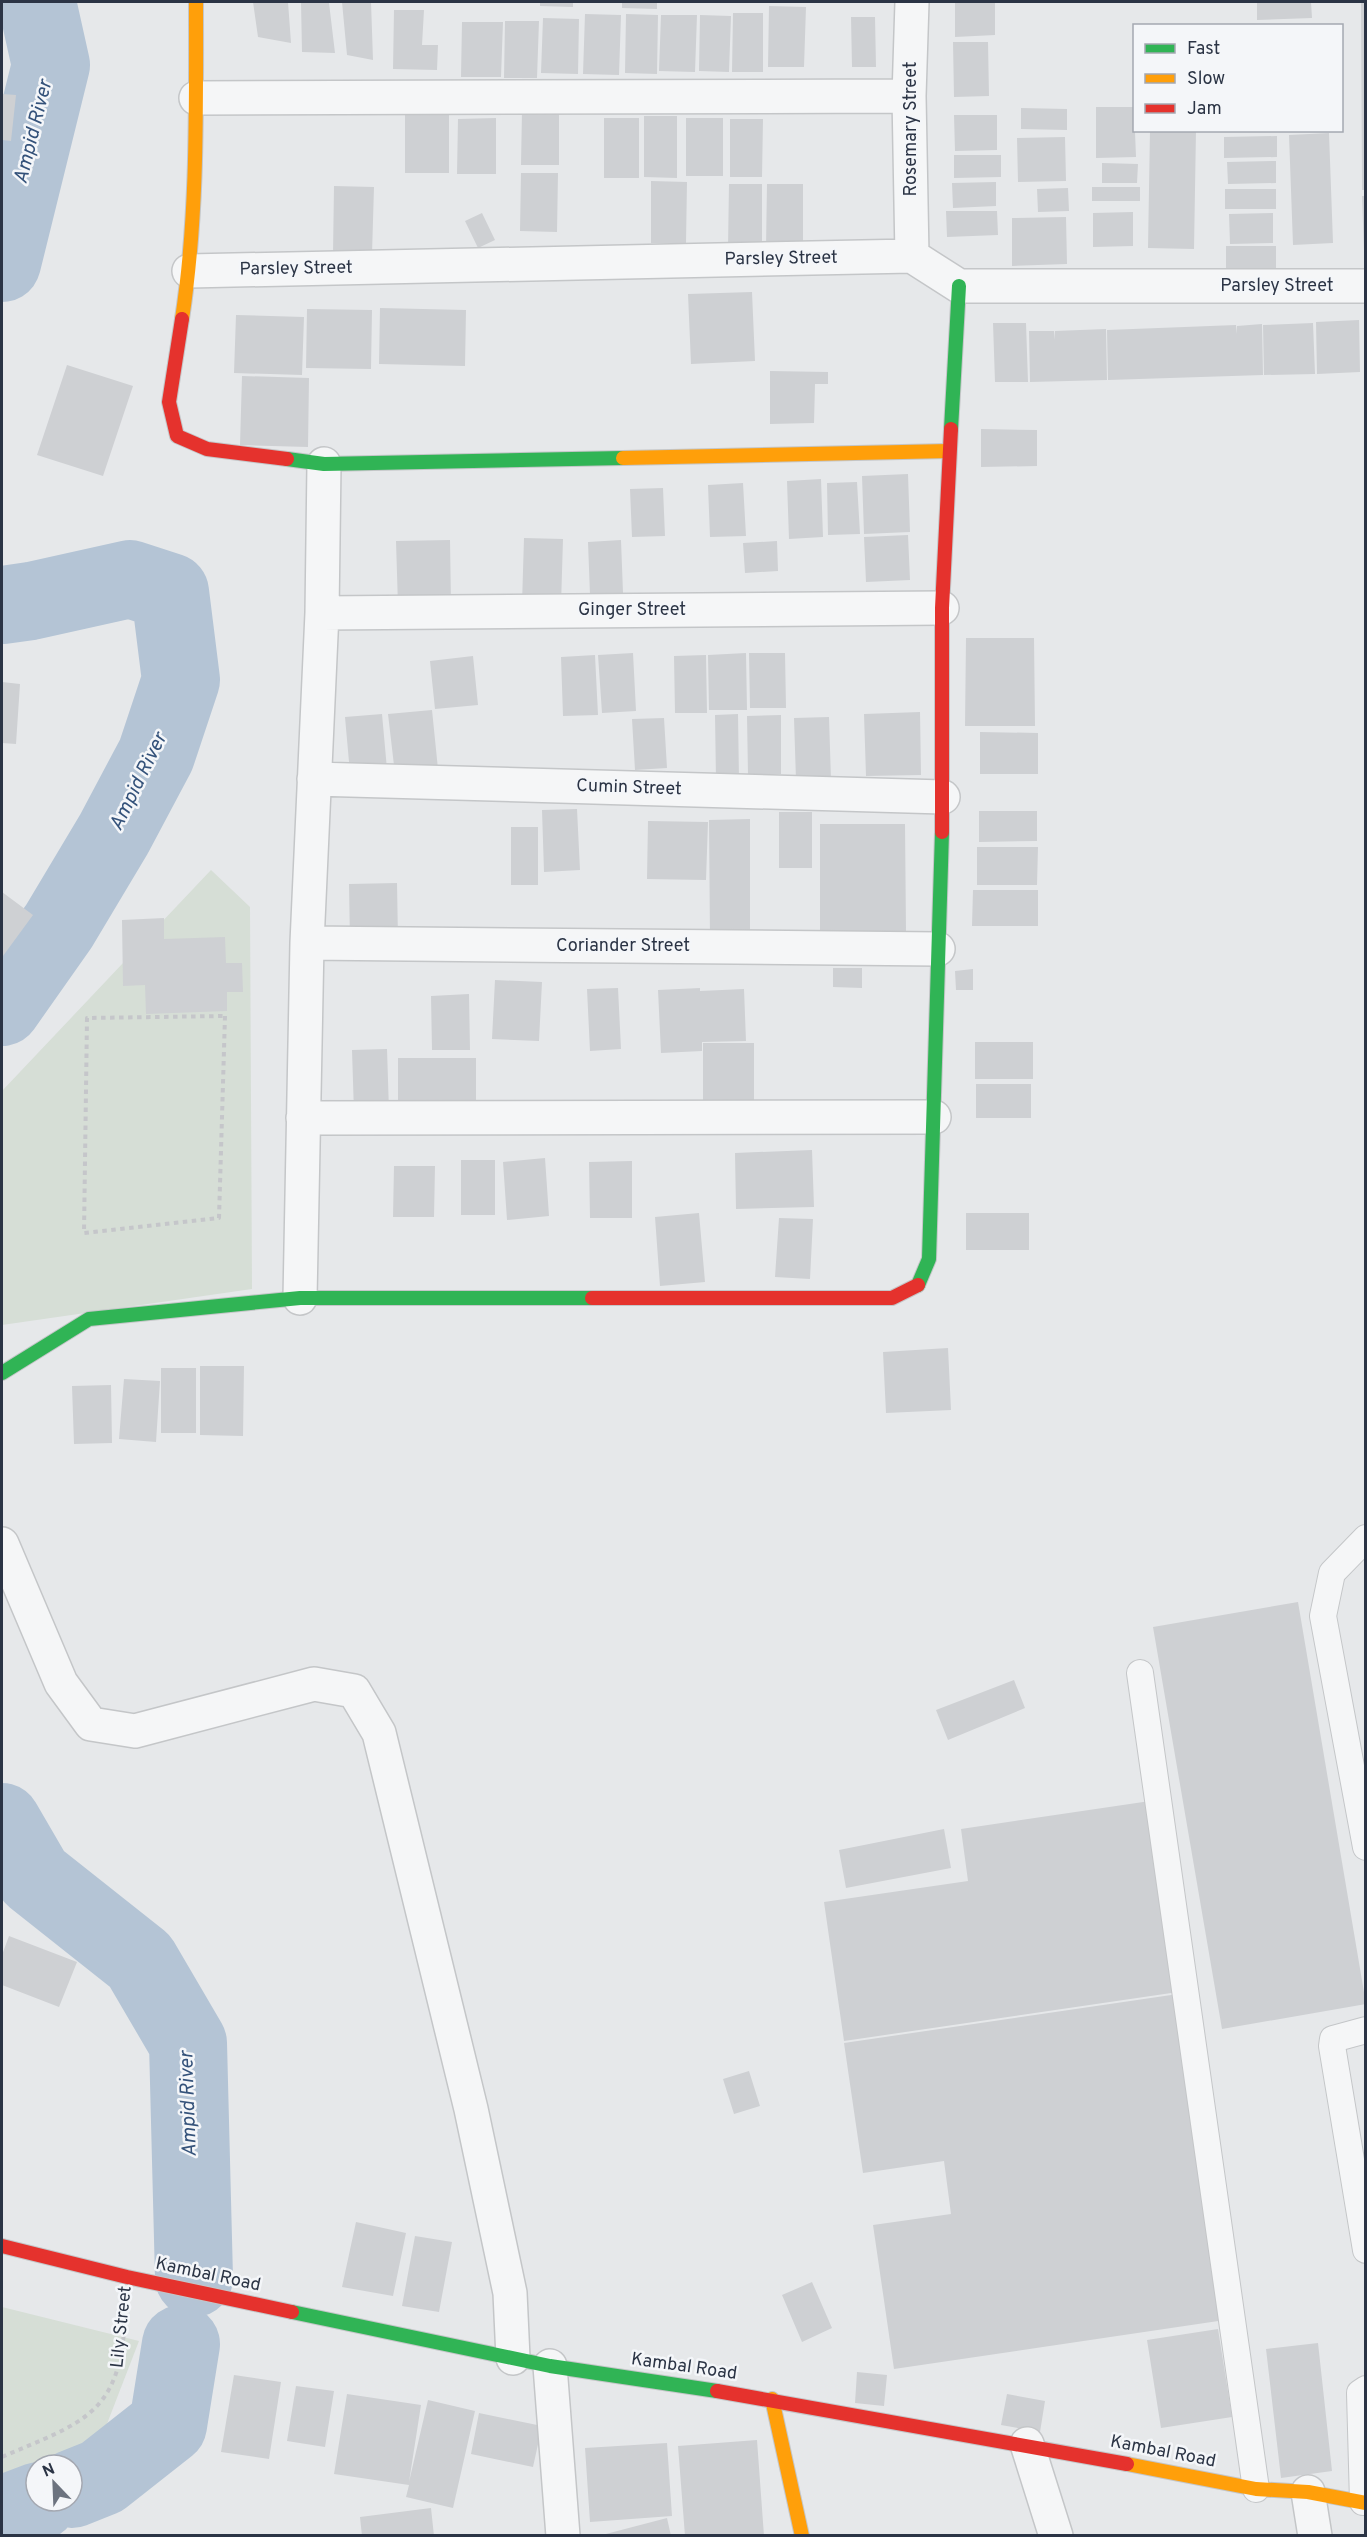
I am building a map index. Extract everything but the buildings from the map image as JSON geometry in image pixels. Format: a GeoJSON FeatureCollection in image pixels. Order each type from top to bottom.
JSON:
{"type":"FeatureCollection","features":[{"type":"Feature","properties":{"kind":"street"},"geometry":{"type":"LineString","coordinates":[[196,2],[196,98],[189,271],[169,402],[177,436],[207,449],[324,464],[949,452]]}},
{"type":"Feature","properties":{"kind":"street","name":"Rosemary Street"},"geometry":{"type":"LineString","coordinates":[[912,2],[909,96],[912,256]]}},
{"type":"Feature","properties":{"kind":"street"},"geometry":{"type":"LineString","coordinates":[[196,98],[909,96]]}},
{"type":"Feature","properties":{"kind":"street"},"geometry":{"type":"LineString","coordinates":[[2,1373],[89,1319],[300,1298],[892,1298],[918,1285],[929,1258],[943,797],[942,608],[959,286],[912,256]]}},
{"type":"Feature","properties":{"kind":"street","name":"Parsley Street"},"geometry":{"type":"LineString","coordinates":[[189,271],[912,256]]}},
{"type":"Feature","properties":{"kind":"street","name":"Parsley Street"},"geometry":{"type":"LineString","coordinates":[[959,286],[1365,286]]}},
{"type":"Feature","properties":{"kind":"street"},"geometry":{"type":"LineString","coordinates":[[300,1298],[308,944],[322,613],[324,464]]}},
{"type":"Feature","properties":{"kind":"street","name":"Ginger Street"},"geometry":{"type":"LineString","coordinates":[[322,613],[942,608]]}},
{"type":"Feature","properties":{"kind":"street","name":"Cumin Street"},"geometry":{"type":"LineString","coordinates":[[314,779],[943,797]]}},
{"type":"Feature","properties":{"kind":"street","name":"Coriander Street"},"geometry":{"type":"LineString","coordinates":[[308,944],[938,949]]}},
{"type":"Feature","properties":{"kind":"street"},"geometry":{"type":"LineString","coordinates":[[303,1118],[934,1117]]}},
{"type":"Feature","properties":{"kind":"street"},"geometry":{"type":"LineString","coordinates":[[2,1544],[61,1683],[91,1724],[135,1731],[314,1684],[354,1691],[379,1733],[471,2109],[510,2293],[513,2358]]}},
{"type":"Feature","properties":{"kind":"street","name":"Kambal Road"},"geometry":{"type":"LineString","coordinates":[[2,2246],[127,2277],[550,2366],[772,2399],[1028,2444],[1256,2489],[1308,2492],[1364,2502]]}},
{"type":"Feature","properties":{"kind":"street"},"geometry":{"type":"LineString","coordinates":[[550,2366],[563,2535]]}},
{"type":"Feature","properties":{"kind":"street"},"geometry":{"type":"LineString","coordinates":[[772,2399],[802,2535]]}},
{"type":"Feature","properties":{"kind":"street"},"geometry":{"type":"LineString","coordinates":[[1028,2444],[1056,2535]]}},
{"type":"Feature","properties":{"kind":"street"},"geometry":{"type":"LineString","coordinates":[[1308,2492],[1315,2535]]}},
{"type":"Feature","properties":{"kind":"lane"},"geometry":{"type":"LineString","coordinates":[[1365,1538],[1332,1573],[1323,1616],[1365,1847]]}},
{"type":"Feature","properties":{"kind":"lane"},"geometry":{"type":"LineString","coordinates":[[1140,1673],[1256,2489]]}},
{"type":"Feature","properties":{"kind":"lane"},"geometry":{"type":"LineString","coordinates":[[1365,2030],[1339,2036],[1333,2039],[1332,2046],[1365,2250]]}},
{"type":"Feature","properties":{"kind":"lane"},"geometry":{"type":"LineString","coordinates":[[1364,2502],[1360,2393],[1365,2389]]}},
{"type":"Feature","properties":{"kind":"path"},"geometry":{"type":"LineString","coordinates":[[225,1016],[219,1218],[84,1233],[87,1018],[225,1016]]}},
{"type":"Feature","properties":{"kind":"path","name":"Lily Street"},"geometry":{"type":"LineString","coordinates":[[2,2457],[67,2429],[99,2405],[114,2385],[122,2360],[127,2277]]}},
{"type":"Feature","properties":{"kind":"shaded area"},"geometry":{"type":"Polygon","coordinates":[[[211,870],[250,907],[252,1289],[2,1325],[2,1091],[211,870]]]}},
{"type":"Feature","properties":{"kind":"shaded area"},"geometry":{"type":"Polygon","coordinates":[[[2,2307],[139,2341],[93,2460],[84,2463],[84,2453],[24,2453],[24,2487],[2,2496],[2,2307]]]}},
{"type":"Feature","properties":{"kind":"waterway","name":"Ampid River"},"geometry":{"type":"LineString","coordinates":[[2,263],[51,65],[37,2]]}},
{"type":"Feature","properties":{"kind":"waterway","name":"Ampid River"},"geometry":{"type":"LineString","coordinates":[[2,605],[31,601],[130,579],[170,592],[181,680],[156,755],[114,834],[59,926],[2,1007]]}},
{"type":"Feature","properties":{"kind":"waterway","name":"Ampid River"},"geometry":{"type":"LineString","coordinates":[[2,1822],[34,1877],[140,1961],[188,2043],[194,2278]]}},
{"type":"Feature","properties":{"kind":"waterway","name":"Ampid River"},"geometry":{"type":"LineString","coordinates":[[84,2484],[102,2477],[168,2425],[181,2344]]}},
{"type":"Feature","properties":{"kind":"waterway","name":"Ampid River"},"geometry":{"type":"LineString","coordinates":[[2,2515],[24,2507]]}},
{"type":"Feature","properties":{"kind":"traffic: fast"},"geometry":{"type":"LineString","coordinates":[[951,429],[959,286]]}},
{"type":"Feature","properties":{"kind":"traffic: fast"},"geometry":{"type":"LineString","coordinates":[[287,459],[324,464],[623,458]]}},
{"type":"Feature","properties":{"kind":"traffic: fast"},"geometry":{"type":"LineString","coordinates":[[918,1285],[929,1259],[942,832]]}},
{"type":"Feature","properties":{"kind":"traffic: fast"},"geometry":{"type":"LineString","coordinates":[[2,1373],[89,1319],[300,1298],[592,1298]]}},
{"type":"Feature","properties":{"kind":"traffic: fast"},"geometry":{"type":"LineString","coordinates":[[292,2312],[550,2366],[717,2391]]}},
{"type":"Feature","properties":{"kind":"traffic: slow"},"geometry":{"type":"LineString","coordinates":[[182,319],[193,201],[196,2]]}},
{"type":"Feature","properties":{"kind":"traffic: slow"},"geometry":{"type":"LineString","coordinates":[[623,458],[949,451]]}},
{"type":"Feature","properties":{"kind":"traffic: slow"},"geometry":{"type":"LineString","coordinates":[[772,2399],[802,2536]]}},
{"type":"Feature","properties":{"kind":"traffic: slow"},"geometry":{"type":"LineString","coordinates":[[1127,2464],[1256,2489],[1308,2492],[1366,2503]]}},
{"type":"Feature","properties":{"kind":"traffic: jam"},"geometry":{"type":"LineString","coordinates":[[182,319],[169,402],[177,436],[207,449],[287,459]]}},
{"type":"Feature","properties":{"kind":"traffic: jam"},"geometry":{"type":"LineString","coordinates":[[942,832],[942,608],[951,429]]}},
{"type":"Feature","properties":{"kind":"traffic: jam"},"geometry":{"type":"LineString","coordinates":[[592,1298],[892,1298],[918,1285]]}},
{"type":"Feature","properties":{"kind":"traffic: jam"},"geometry":{"type":"LineString","coordinates":[[2,2246],[127,2277],[292,2312]]}},
{"type":"Feature","properties":{"kind":"traffic: jam"},"geometry":{"type":"LineString","coordinates":[[717,2391],[1127,2464]]}}]}
